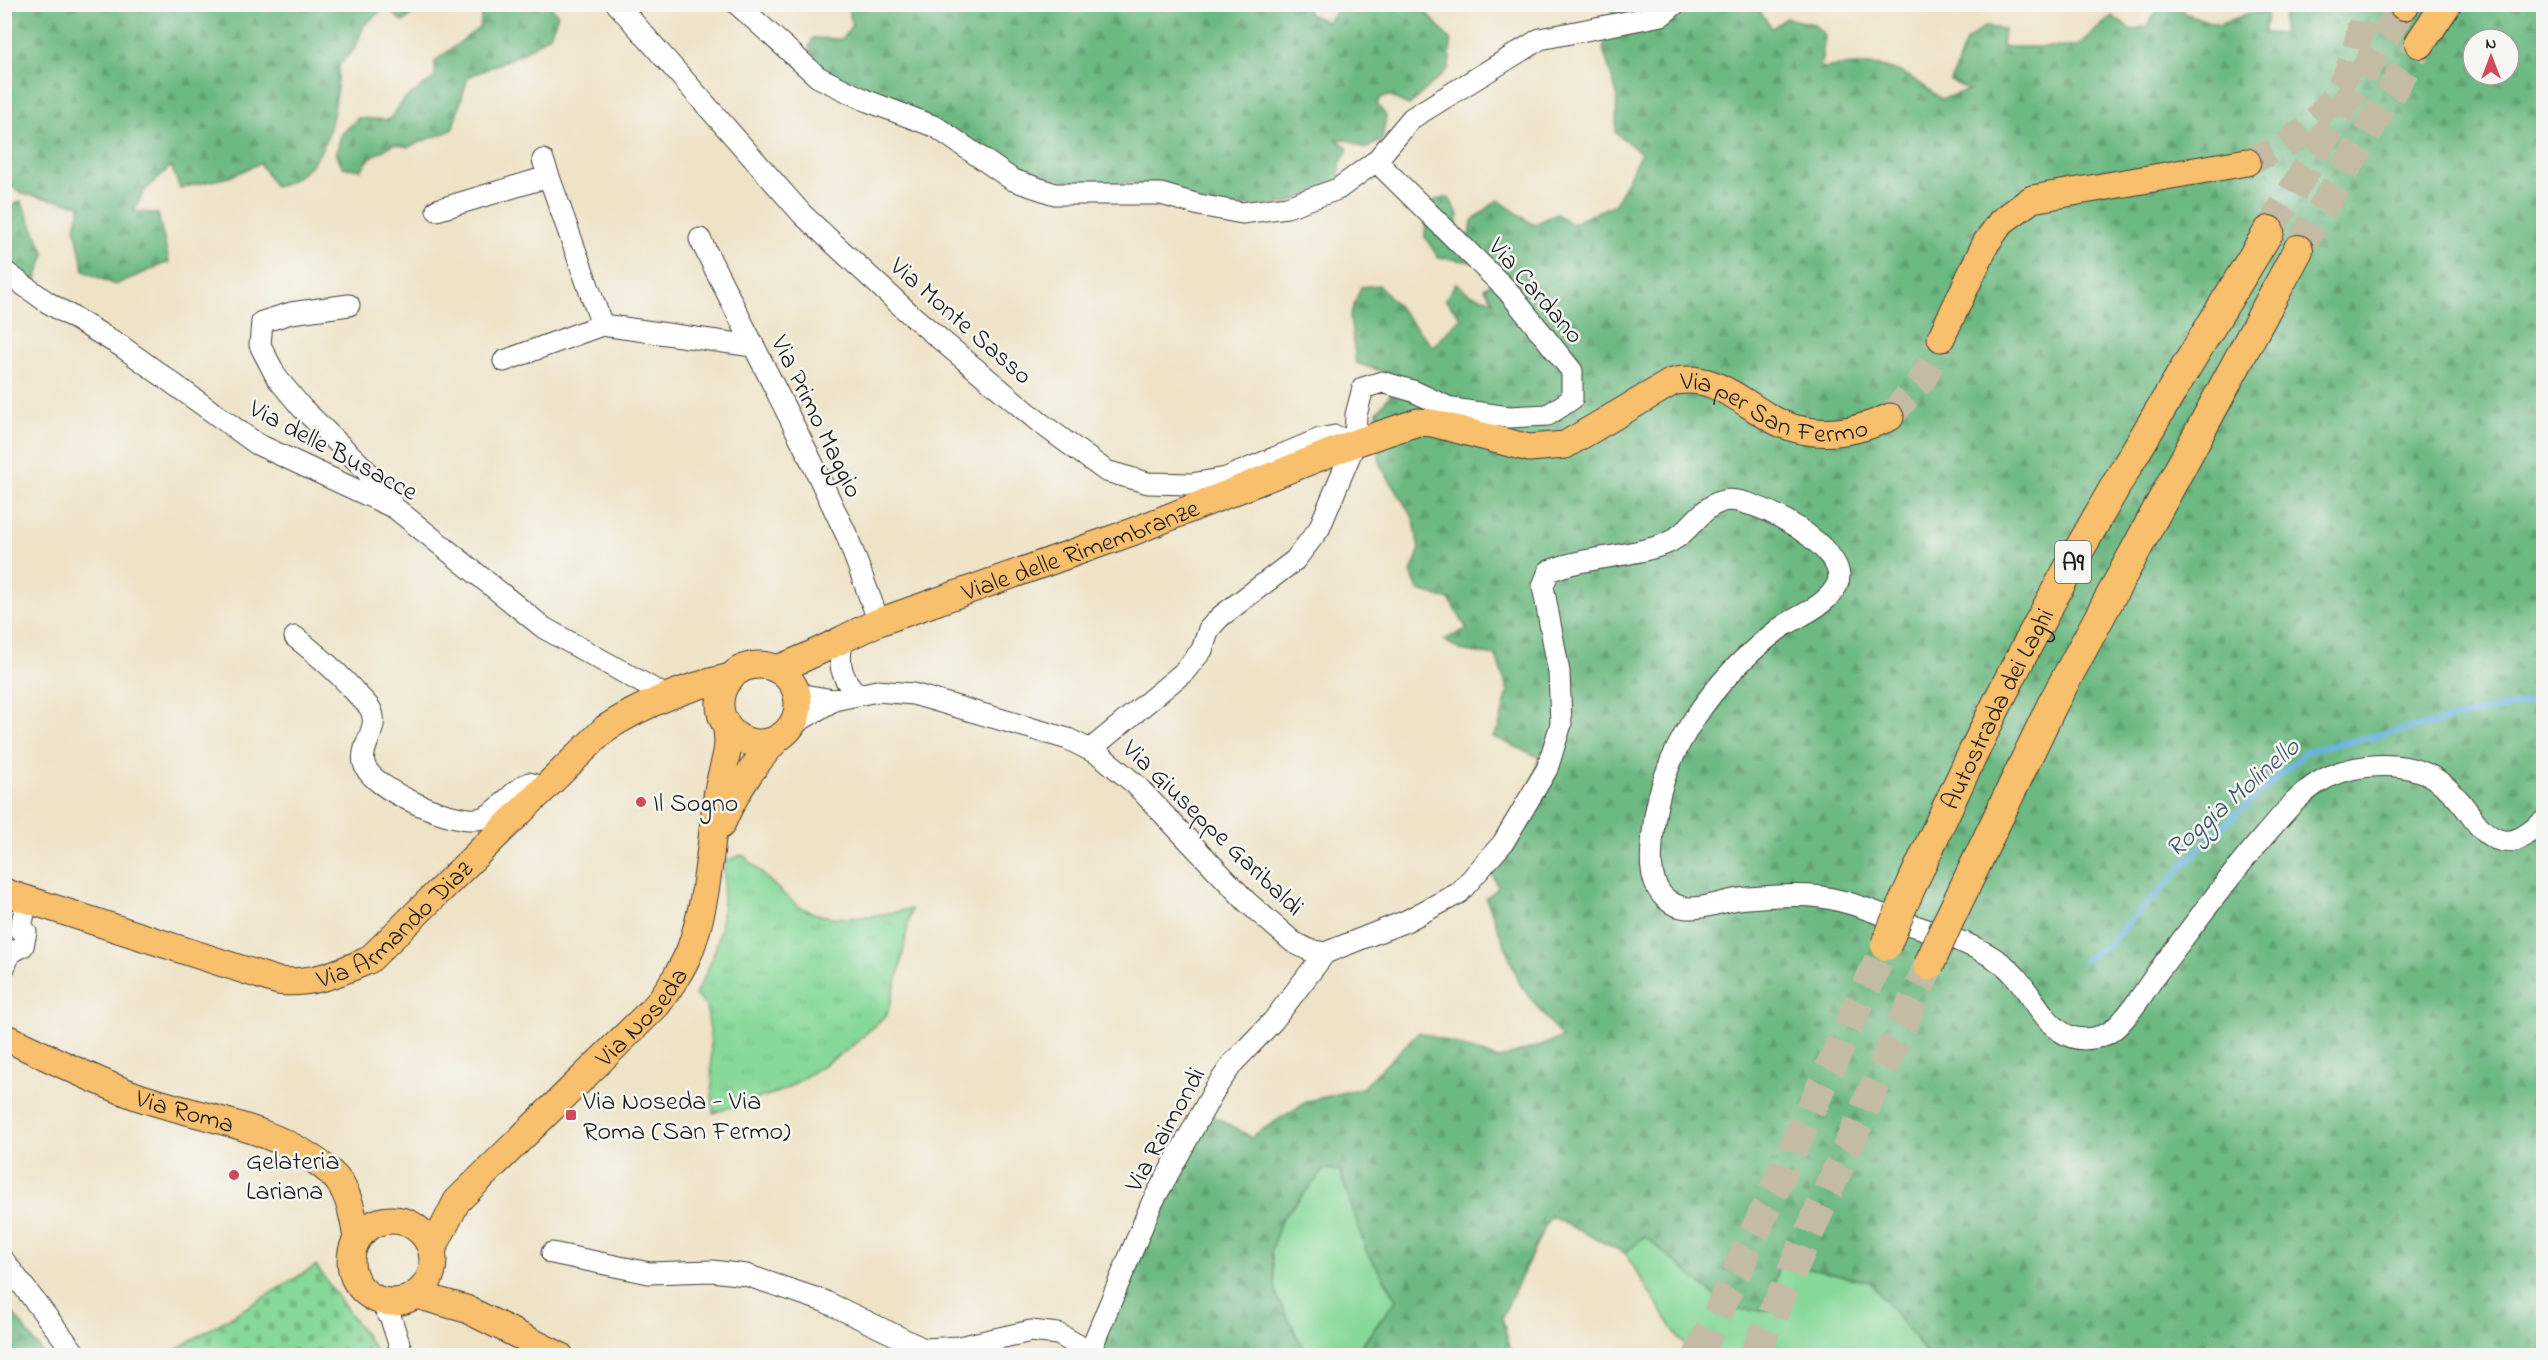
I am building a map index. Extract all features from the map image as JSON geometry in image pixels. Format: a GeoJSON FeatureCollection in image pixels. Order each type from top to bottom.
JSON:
{"type":"FeatureCollection","features":[{"type":"Feature","properties":{"kind":"highway"},"geometry":{"type":"LineString","coordinates":[[2420,43],[2446,4]]}},
{"type":"Feature","properties":{"kind":"highway","name":"Autostrada dei Laghi"},"geometry":{"type":"LineString","coordinates":[[1886,945],[1902,906],[2000,698],[2074,560],[2168,395],[2269,231]]}},
{"type":"Feature","properties":{"kind":"highway","name":"Autostrada dei Laghi"},"geometry":{"type":"LineString","coordinates":[[1929,965],[2053,703],[2298,250]]}},
{"type":"Feature","properties":{"kind":"main road"},"geometry":{"type":"LineString","coordinates":[[1941,338],[1986,243],[2001,222],[2032,199],[2247,162]]}},
{"type":"Feature","properties":{"kind":"main road","name":"Via per San Fermo"},"geometry":{"type":"LineString","coordinates":[[1356,443],[1418,422],[1432,423],[1529,448],[1565,445],[1672,382],[1683,380],[1696,380],[1724,389],[1782,424],[1822,434],[1862,430],[1890,417]]}},
{"type":"Feature","properties":{"kind":"main road","name":"Viale delle Rimembranze"},"geometry":{"type":"LineString","coordinates":[[789,682],[805,660],[843,637],[879,622],[1132,532],[1356,443]]}},
{"type":"Feature","properties":{"kind":"main road"},"geometry":{"type":"LineString","coordinates":[[763,665],[789,682],[798,712],[784,732],[763,743],[746,741],[730,730],[720,704],[721,694],[731,677],[748,666],[763,665]]}},
{"type":"Feature","properties":{"kind":"main road","name":"Via Armando Diaz"},"geometry":{"type":"LineString","coordinates":[[4,893],[278,981],[299,984],[323,979],[369,960],[606,728],[635,709],[666,696],[731,677]]}},
{"type":"Feature","properties":{"kind":"main road","name":"Via Noseda"},"geometry":{"type":"LineString","coordinates":[[433,1258],[457,1201],[657,1005],[690,951],[713,846],[717,795],[729,743],[725,722]]}},
{"type":"Feature","properties":{"kind":"main road","name":"Via Noseda"},"geometry":{"type":"LineString","coordinates":[[713,846],[731,801],[754,764],[784,732]]}},
{"type":"Feature","properties":{"kind":"main road","name":"Via Roma"},"geometry":{"type":"LineString","coordinates":[[4,1038],[136,1095],[247,1129],[309,1157],[330,1172],[344,1189],[357,1238]]}},
{"type":"Feature","properties":{"kind":"main road","name":"Via Noseda"},"geometry":{"type":"LineString","coordinates":[[403,1222],[457,1201]]}},
{"type":"Feature","properties":{"kind":"main road"},"geometry":{"type":"LineString","coordinates":[[466,1309],[433,1258],[420,1230],[396,1220],[378,1222],[357,1238],[352,1250],[351,1266],[354,1275],[367,1294],[380,1300],[393,1302],[417,1295],[466,1309],[560,1356]]}},
{"type":"Feature","properties":{"kind":"main road"},"geometry":{"type":"LineString","coordinates":[[417,1295],[431,1275],[433,1258]]}},
{"type":"Feature","properties":{"kind":"street","name":"Via Monte Sasso"},"geometry":{"type":"LineString","coordinates":[[617,4],[804,215],[910,314],[1039,422],[1106,471],[1148,483],[1191,484],[1226,478],[1320,439],[1335,436],[1356,443]]}},
{"type":"Feature","properties":{"kind":"street"},"geometry":{"type":"LineString","coordinates":[[737,4],[818,77],[865,100],[936,127],[1013,180],[1055,194],[1161,194],[1199,205],[1242,213],[1287,207],[1338,189],[1376,161],[1412,118],[1540,39],[1662,15],[1675,4]]}},
{"type":"Feature","properties":{"kind":"street","name":"Via Cardano"},"geometry":{"type":"LineString","coordinates":[[1091,749],[1184,672],[1202,650],[1209,629],[1220,617],[1295,560],[1318,529],[1356,443],[1356,415],[1363,388],[1382,382],[1413,391],[1452,409],[1509,417],[1548,415],[1572,399],[1572,372],[1507,290],[1376,161]]}},
{"type":"Feature","properties":{"kind":"street"},"geometry":{"type":"LineString","coordinates":[[437,210],[545,168],[602,325]]}},
{"type":"Feature","properties":{"kind":"street","name":"Via Primo Maggio"},"geometry":{"type":"LineString","coordinates":[[700,239],[842,526],[879,622]]}},
{"type":"Feature","properties":{"kind":"street","name":"Via delle Busacce"},"geometry":{"type":"LineString","coordinates":[[4,271],[47,302],[121,346],[257,444],[395,508],[544,628],[666,696]]}},
{"type":"Feature","properties":{"kind":"street"},"geometry":{"type":"LineString","coordinates":[[349,305],[291,313],[262,322],[260,345],[277,378],[302,408],[365,469],[395,508]]}},
{"type":"Feature","properties":{"kind":"street"},"geometry":{"type":"LineString","coordinates":[[504,361],[602,325],[753,346]]}},
{"type":"Feature","properties":{"kind":"street"},"geometry":{"type":"LineString","coordinates":[[1325,953],[1406,921],[1459,893],[1503,843],[1539,782],[1557,744],[1562,702],[1543,586],[1549,571],[1568,563],[1668,544],[1687,532],[1720,501],[1731,500],[1760,508],[1810,536],[1830,554],[1839,572],[1839,580],[1836,587],[1818,605],[1782,627],[1735,667],[1699,712],[1670,762],[1655,803],[1651,859],[1654,882],[1674,905],[1688,909],[1742,898],[1820,897],[1852,905],[1979,948],[2006,966],[2024,985],[2046,1020],[2064,1036],[2086,1038],[2108,1035],[2129,1012],[2232,873],[2287,810],[2315,784],[2339,772],[2367,766],[2422,772],[2441,783],[2482,829],[2496,840],[2512,842],[2528,834],[2544,820]]}},
{"type":"Feature","properties":{"kind":"street"},"geometry":{"type":"LineString","coordinates":[[295,637],[332,665],[371,710],[372,733],[363,761],[368,774],[410,801],[472,821],[493,814],[518,788],[529,783],[544,788]]}},
{"type":"Feature","properties":{"kind":"street"},"geometry":{"type":"LineString","coordinates":[[843,637],[839,653],[840,670],[846,683],[856,693]]}},
{"type":"Feature","properties":{"kind":"street","name":"Via Giuseppe Garibaldi"},"geometry":{"type":"LineString","coordinates":[[789,682],[834,700]]}},
{"type":"Feature","properties":{"kind":"street","name":"Via Giuseppe Garibaldi"},"geometry":{"type":"LineString","coordinates":[[784,732],[834,700],[856,693],[877,691],[913,694],[1017,723],[1091,749],[1135,784],[1247,902],[1293,942],[1309,950],[1325,953]]}},
{"type":"Feature","properties":{"kind":"street"},"geometry":{"type":"LineString","coordinates":[[4,893],[27,902],[20,930],[26,932],[23,946],[10,953],[4,968]]}},
{"type":"Feature","properties":{"kind":"street","name":"Via Raimondi"},"geometry":{"type":"LineString","coordinates":[[1089,1354],[1152,1203],[1211,1095],[1233,1063],[1273,1021],[1325,953]]}},
{"type":"Feature","properties":{"kind":"street"},"geometry":{"type":"LineString","coordinates":[[552,1253],[649,1273],[712,1271],[746,1275],[824,1301],[924,1349],[959,1347],[1032,1331],[1058,1334],[1089,1354]]}},
{"type":"Feature","properties":{"kind":"street"},"geometry":{"type":"LineString","coordinates":[[4,1261],[77,1356]]}},
{"type":"Feature","properties":{"kind":"street"},"geometry":{"type":"LineString","coordinates":[[380,1300],[391,1319],[404,1356]]}},
{"type":"Feature","properties":{"kind":"green space"},"geometry":{"type":"Polygon","coordinates":[[[848,4],[1310,4],[1307,13],[1327,22],[1337,11],[1373,5],[1404,5],[1427,13],[1451,41],[1449,68],[1409,105],[1389,96],[1380,98],[1377,104],[1386,116],[1382,141],[1365,149],[1351,141],[1337,139],[1348,149],[1340,164],[1339,181],[1286,204],[1187,209],[1132,182],[1100,186],[1007,170],[871,93],[864,84],[824,72],[809,48],[813,38],[842,39],[852,25],[848,4]]]}},
{"type":"Feature","properties":{"kind":"green space"},"geometry":{"type":"Polygon","coordinates":[[[4,5],[423,5],[403,22],[386,7],[364,25],[355,48],[339,65],[332,121],[319,154],[308,168],[294,179],[275,187],[260,163],[229,177],[180,188],[171,166],[144,191],[134,211],[158,214],[169,262],[115,285],[84,271],[75,227],[81,205],[23,194],[5,182],[4,5]]]}},
{"type":"Feature","properties":{"kind":"green space"},"geometry":{"type":"Polygon","coordinates":[[[477,5],[549,5],[558,15],[550,35],[521,54],[468,77],[452,130],[408,147],[394,144],[371,157],[361,170],[343,167],[336,154],[341,135],[358,118],[389,120],[404,100],[435,77],[435,61],[480,27],[482,12],[477,5]]]}},
{"type":"Feature","properties":{"kind":"green space"},"geometry":{"type":"Polygon","coordinates":[[[1612,5],[1755,5],[1772,28],[1786,18],[1813,24],[1825,35],[1821,68],[1858,65],[1885,67],[1910,77],[1941,99],[1970,90],[1951,81],[1966,41],[1984,27],[2004,29],[2002,47],[2077,47],[2112,16],[2131,30],[2147,26],[2159,5],[2179,5],[2184,13],[2219,25],[2249,13],[2268,12],[2264,33],[2282,34],[2285,5],[2543,5],[2543,1355],[1928,1355],[1870,1282],[1778,1262],[1772,1310],[1732,1310],[1645,1236],[1625,1253],[1550,1216],[1502,1317],[1510,1349],[1518,1355],[1354,1355],[1397,1299],[1366,1250],[1340,1171],[1325,1169],[1281,1220],[1271,1252],[1277,1297],[1307,1355],[1097,1356],[1132,1249],[1210,1114],[1251,1137],[1308,1101],[1362,1088],[1419,1032],[1499,1059],[1562,1038],[1520,984],[1486,898],[1498,888],[1491,870],[1514,846],[1539,757],[1493,737],[1499,727],[1508,691],[1496,656],[1460,650],[1444,640],[1467,629],[1450,600],[1419,591],[1411,573],[1419,551],[1414,519],[1380,465],[1377,412],[1403,378],[1356,363],[1350,316],[1361,287],[1379,285],[1433,347],[1461,317],[1445,300],[1456,283],[1470,294],[1494,301],[1484,288],[1501,277],[1501,266],[1438,257],[1425,237],[1427,203],[1448,197],[1459,215],[1455,230],[1470,236],[1472,221],[1498,200],[1534,225],[1556,213],[1571,224],[1615,204],[1641,153],[1616,133],[1617,94],[1603,49],[1612,20],[1612,5]]]}},
{"type":"Feature","properties":{"kind":"green space"},"geometry":{"type":"Polygon","coordinates":[[[21,201],[45,254],[36,280],[5,279],[4,210],[21,201]]]}},
{"type":"Feature","properties":{"kind":"green space"},"geometry":{"type":"Polygon","coordinates":[[[743,855],[788,898],[802,908],[815,913],[828,917],[856,918],[911,909],[900,968],[887,1014],[849,1049],[784,1090],[713,1113],[710,1030],[706,1005],[695,995],[711,961],[720,930],[724,861],[743,855]]]}},
{"type":"Feature","properties":{"kind":"green space"},"geometry":{"type":"Polygon","coordinates":[[[1325,1169],[1340,1171],[1366,1250],[1397,1299],[1354,1355],[1307,1355],[1277,1297],[1271,1252],[1281,1220],[1325,1169]]]}},
{"type":"Feature","properties":{"kind":"green space"},"geometry":{"type":"Polygon","coordinates":[[[1645,1236],[1732,1310],[1778,1262],[1870,1282],[1928,1355],[1698,1355],[1679,1339],[1625,1253],[1645,1236]]]}},
{"type":"Feature","properties":{"kind":"green space"},"geometry":{"type":"Polygon","coordinates":[[[316,1266],[379,1355],[167,1355],[316,1266]]]}},
{"type":"Feature","properties":{"kind":"green space"},"geometry":{"type":"Polygon","coordinates":[[[5,1302],[44,1355],[5,1355],[5,1302]]]}},
{"type":"Feature","properties":{"kind":"waterway","name":"Roggia Molinello"},"geometry":{"type":"LineString","coordinates":[[2084,960],[2107,946],[2212,836],[2307,751],[2544,699]]}},
{"type":"Feature","properties":{"kind":"tunnel"},"geometry":{"type":"LineString","coordinates":[[2247,162],[2289,142],[2321,114],[2333,99],[2350,64],[2365,4]]}},
{"type":"Feature","properties":{"kind":"tunnel"},"geometry":{"type":"LineString","coordinates":[[2269,231],[2404,5]]}},
{"type":"Feature","properties":{"kind":"tunnel"},"geometry":{"type":"LineString","coordinates":[[2298,250],[2420,43]]}},
{"type":"Feature","properties":{"kind":"tunnel"},"geometry":{"type":"LineString","coordinates":[[1890,417],[1925,376],[1941,338]]}},
{"type":"Feature","properties":{"kind":"tunnel"},"geometry":{"type":"LineString","coordinates":[[1698,1356],[1886,945]]}},
{"type":"Feature","properties":{"kind":"tunnel"},"geometry":{"type":"LineString","coordinates":[[1754,1356],[1929,965]]}},
{"type":"Feature","properties":{"kind":"place","name":"Il Sogno"},"geometry":{"type":"Point","coordinates":[641,802]}},
{"type":"Feature","properties":{"kind":"place","name":"Via Noseda - Via Roma (San Fermo)"},"geometry":{"type":"Point","coordinates":[571,1115]}},
{"type":"Feature","properties":{"kind":"place","name":"Gelateria Lariana"},"geometry":{"type":"Point","coordinates":[234,1175]}}]}
